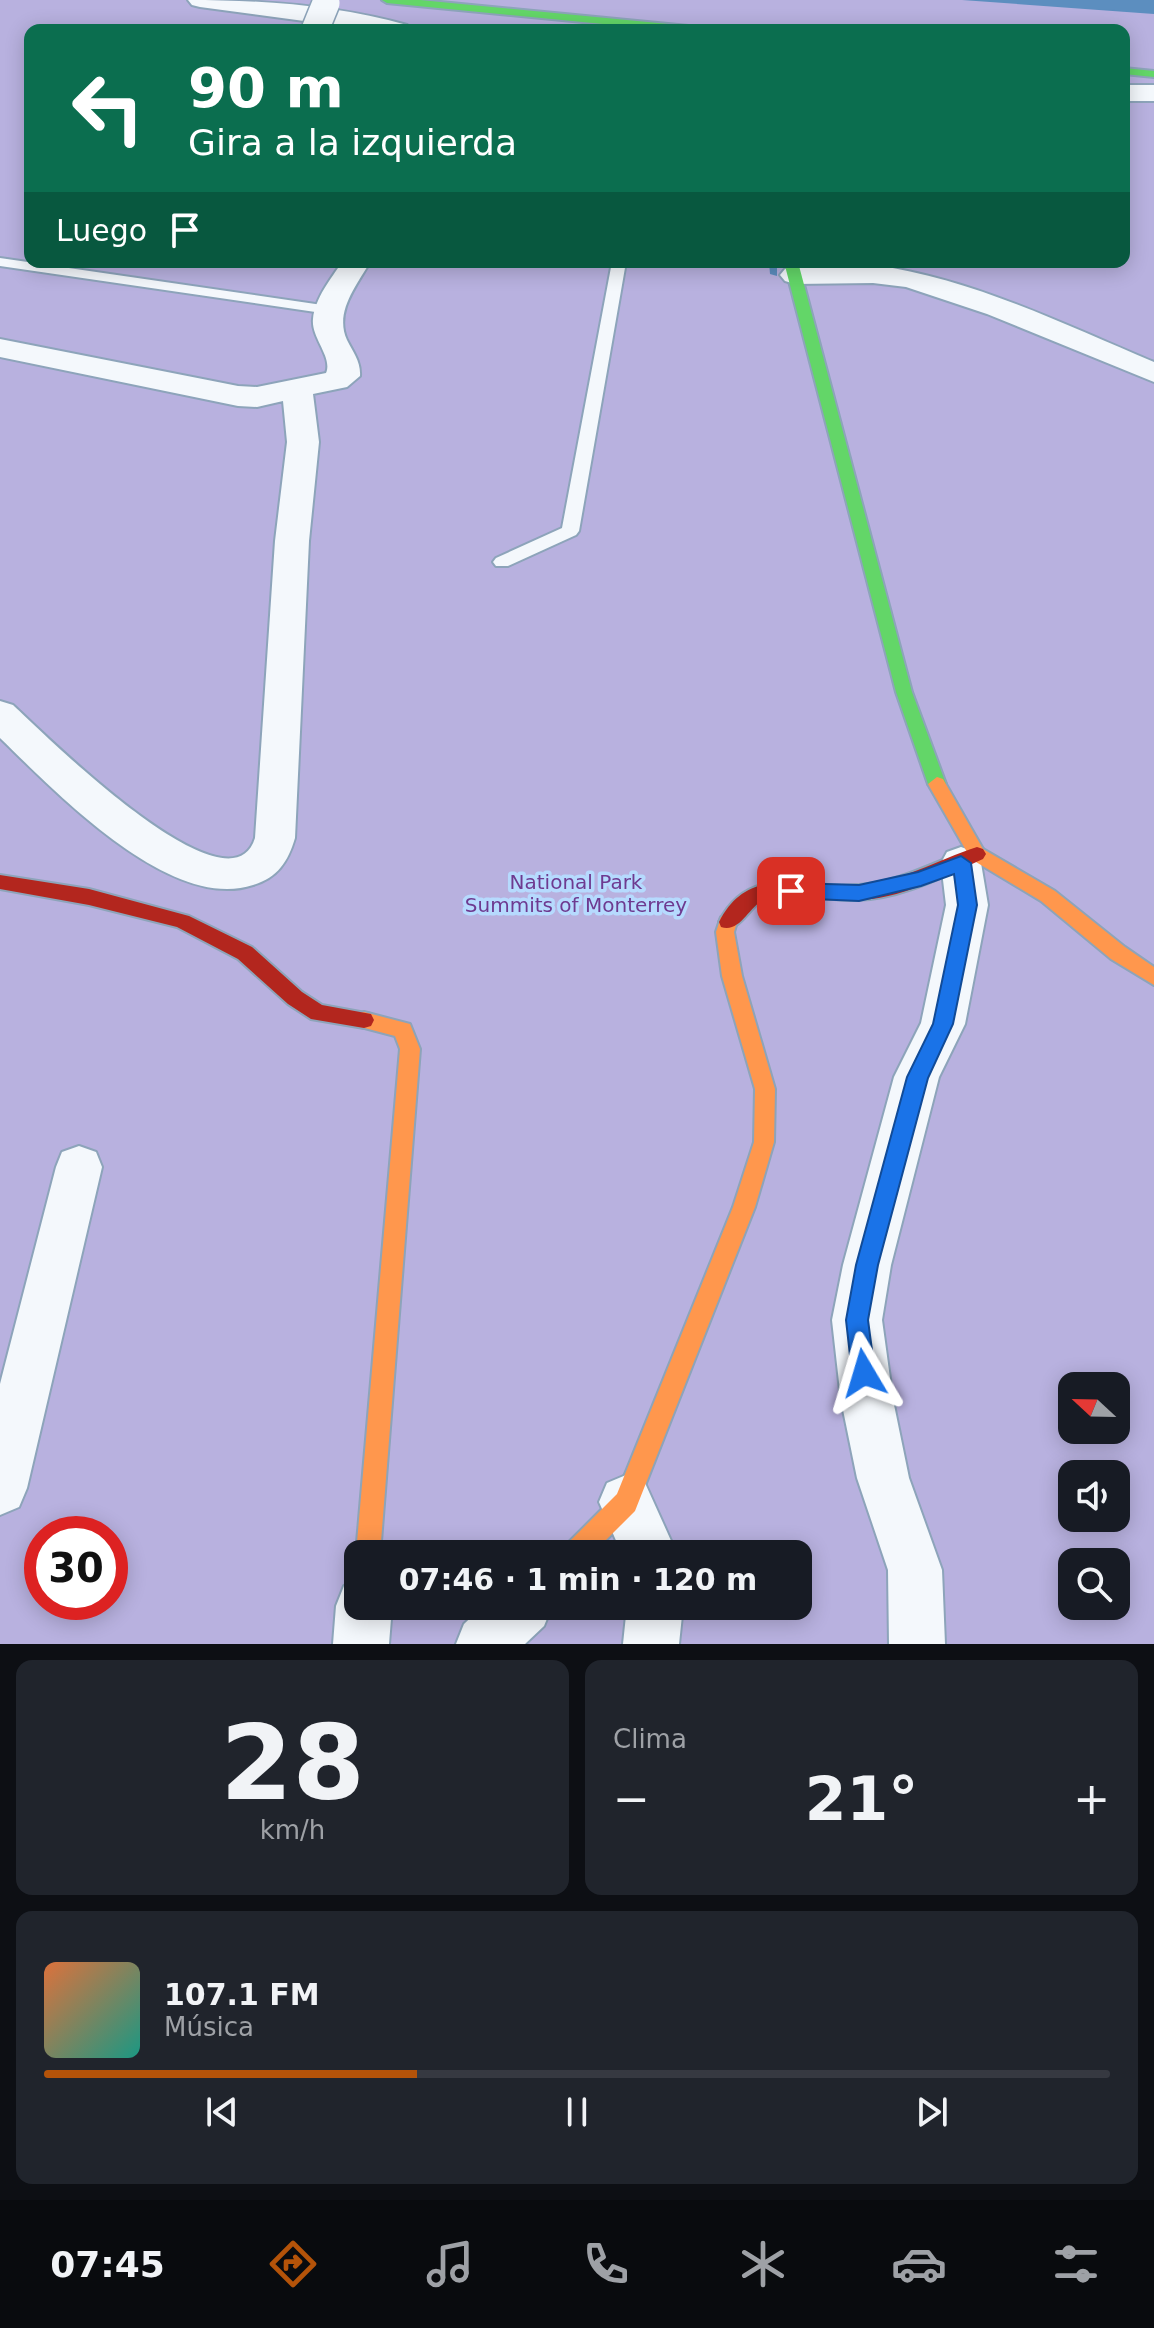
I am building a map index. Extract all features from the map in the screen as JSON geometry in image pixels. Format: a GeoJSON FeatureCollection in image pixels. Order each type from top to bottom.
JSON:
{"type":"FeatureCollection","features":[{"type":"Feature","properties":{"kind":"street"},"geometry":{"type":"LineString","coordinates":[[200,0],[377,24]]}},
{"type":"Feature","properties":{"kind":"street"},"geometry":{"type":"LineString","coordinates":[[387,0],[637,24]]}},
{"type":"Feature","properties":{"kind":"street"},"geometry":{"type":"LineString","coordinates":[[317,24],[326,2]]}},
{"type":"Feature","properties":{"kind":"street"},"geometry":{"type":"LineString","coordinates":[[1130,72],[1154,74]]}},
{"type":"Feature","properties":{"kind":"street"},"geometry":{"type":"LineString","coordinates":[[1130,93],[1154,93]]}},
{"type":"Feature","properties":{"kind":"street"},"geometry":{"type":"LineString","coordinates":[[0,348],[238,396],[257,397],[336,380],[345,373],[328,330],[329,310],[353,268]]}},
{"type":"Feature","properties":{"kind":"street"},"geometry":{"type":"LineString","coordinates":[[917,1644],[915,1570],[883,1478],[867,1400],[857,1320],[867,1265],[917,1077],[943,1024],[967,905],[969,859],[935,780],[904,692],[793,269],[910,279],[998,308],[1154,373]]}},
{"type":"Feature","properties":{"kind":"street"},"geometry":{"type":"LineString","coordinates":[[0,715],[109,815],[163,853],[205,872],[226,875],[259,867],[271,852],[275,838],[292,541],[303,442],[297,388]]}},
{"type":"Feature","properties":{"kind":"street"},"geometry":{"type":"LineString","coordinates":[[589,1540],[626,1502],[744,1207],[764,1142],[765,1089],[732,976],[725,932],[728,922],[749,898],[768,889],[859,893],[921,879],[969,859],[1048,896],[1118,953],[1154,977]]}},
{"type":"Feature","properties":{"kind":"street"},"geometry":{"type":"LineString","coordinates":[[0,882],[57,890],[186,922],[233,944],[266,967],[289,994],[320,1014],[354,1021],[393,1023],[404,1031],[409,1040],[409,1068],[369,1540]]}},
{"type":"Feature","properties":{"kind":"street"},"geometry":{"type":"LineString","coordinates":[[0,1488],[79,1167]]}},
{"type":"Feature","properties":{"kind":"street"},"geometry":{"type":"LineString","coordinates":[[626,1502],[644,1540]]}},
{"type":"Feature","properties":{"kind":"street"},"geometry":{"type":"LineString","coordinates":[[361,1644],[363,1620]]}},
{"type":"Feature","properties":{"kind":"street"},"geometry":{"type":"LineString","coordinates":[[484,1644],[509,1620]]}},
{"type":"Feature","properties":{"kind":"street"},"geometry":{"type":"LineString","coordinates":[[651,1644],[654,1620]]}},
{"type":"Feature","properties":{"kind":"lane"},"geometry":{"type":"LineString","coordinates":[[0,262],[24,266]]}},
{"type":"Feature","properties":{"kind":"lane"},"geometry":{"type":"LineString","coordinates":[[41,268],[329,310]]}},
{"type":"Feature","properties":{"kind":"lane"},"geometry":{"type":"LineString","coordinates":[[502,562],[570,531],[618,268]]}},
{"type":"Feature","properties":{"kind":"green space","name":"National Park Summits of Monterrey"},"geometry":{"type":"Polygon","coordinates":[[[0,0],[1154,0],[1154,1644],[0,1644],[0,0]]]}},
{"type":"Feature","properties":{"kind":"water"},"geometry":{"type":"Polygon","coordinates":[[[962,0],[1154,0],[1154,14],[962,0]]]}},
{"type":"Feature","properties":{"kind":"waterway"},"geometry":{"type":"LineString","coordinates":[[774,268],[774,274]]}},
{"type":"Feature","properties":{"kind":"traffic: fast"},"geometry":{"type":"LineString","coordinates":[[387,0],[637,24]]}},
{"type":"Feature","properties":{"kind":"traffic: fast"},"geometry":{"type":"LineString","coordinates":[[1130,72],[1154,74]]}},
{"type":"Feature","properties":{"kind":"traffic: fast"},"geometry":{"type":"LineString","coordinates":[[793,268],[904,692],[937,784]]}},
{"type":"Feature","properties":{"kind":"traffic: slow"},"geometry":{"type":"LineString","coordinates":[[937,784],[977,854],[1048,896],[1118,953],[1154,977]]}},
{"type":"Feature","properties":{"kind":"traffic: slow"},"geometry":{"type":"LineString","coordinates":[[589,1540],[626,1502],[744,1207],[764,1142],[765,1089],[732,976],[725,932],[728,922]]}},
{"type":"Feature","properties":{"kind":"traffic: slow"},"geometry":{"type":"LineString","coordinates":[[364,1020],[403,1030],[410,1049],[369,1540]]}},
{"type":"Feature","properties":{"kind":"traffic: jam"},"geometry":{"type":"LineString","coordinates":[[728,922],[749,898],[768,889],[859,893],[921,879],[977,854]]}},
{"type":"Feature","properties":{"kind":"traffic: jam"},"geometry":{"type":"LineString","coordinates":[[0,882],[89,897],[182,921],[245,953],[295,998],[318,1013],[364,1020]]}},
{"type":"Feature","properties":{"kind":"route"},"geometry":{"type":"LineString","coordinates":[[791,891],[859,893],[921,879],[961,863],[967,905],[943,1024],[917,1077],[867,1265],[857,1320],[864,1373]]}}]}
